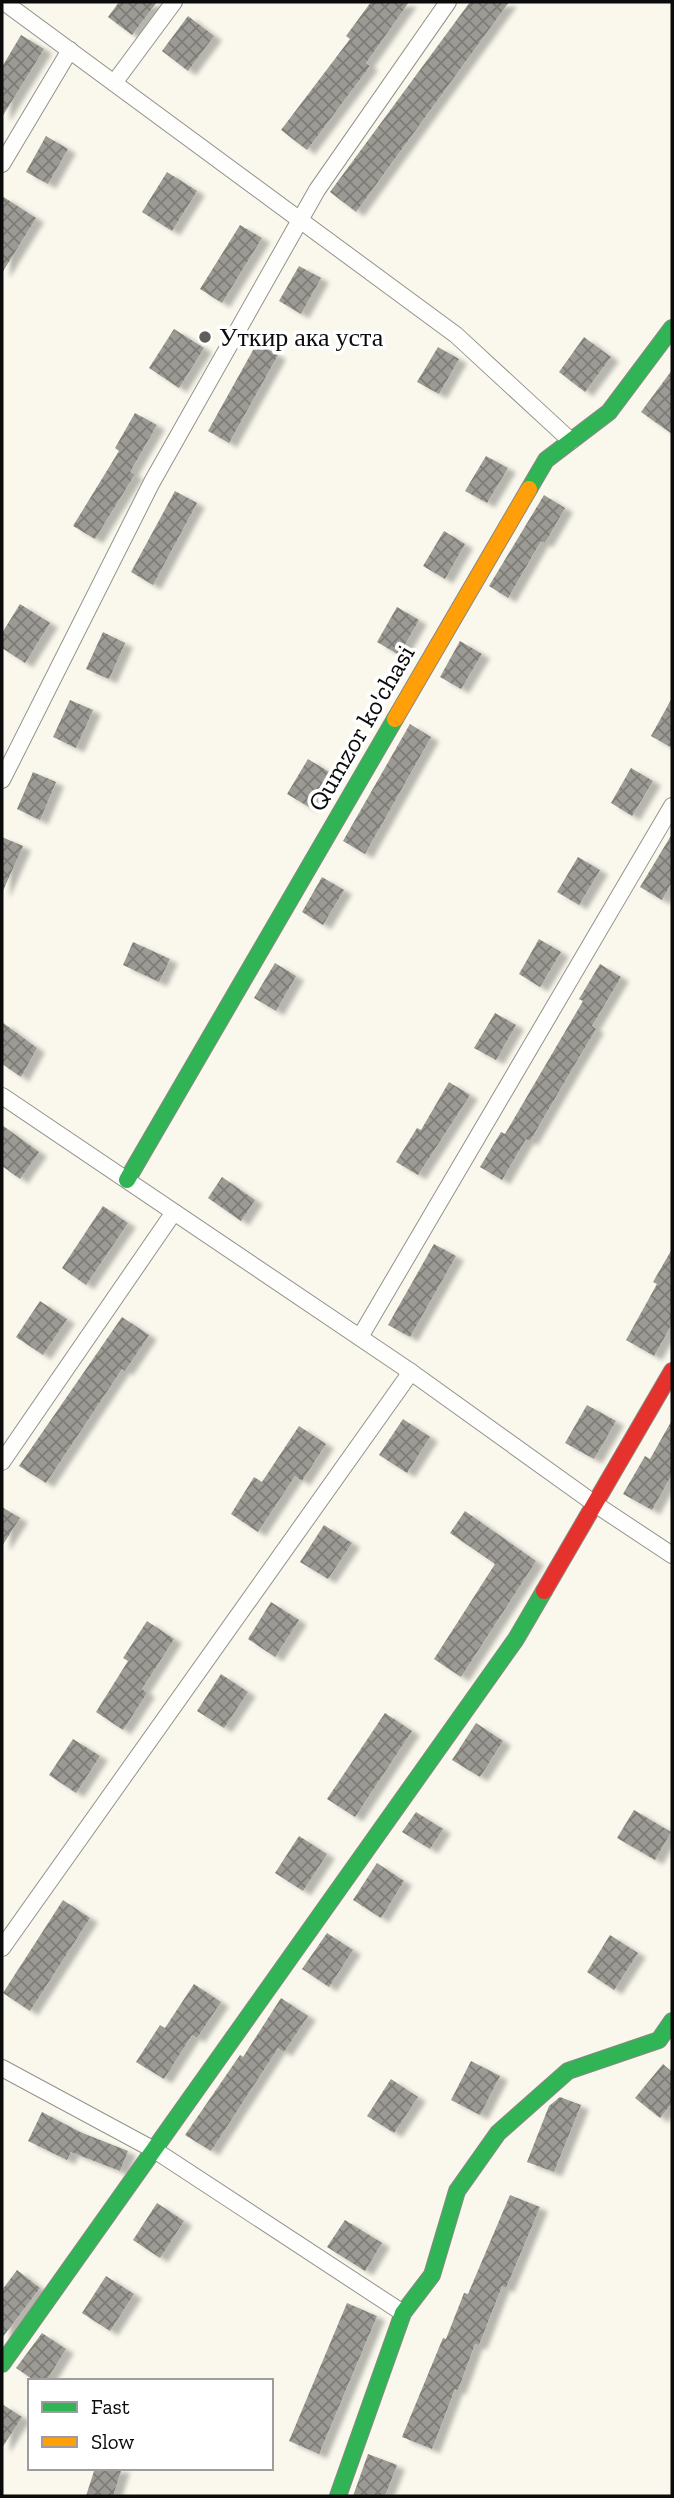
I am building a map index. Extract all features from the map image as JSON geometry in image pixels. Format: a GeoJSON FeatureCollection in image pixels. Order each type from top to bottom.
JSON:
{"type":"FeatureCollection","features":[{"type":"Feature","properties":{"kind":"street"},"geometry":{"type":"LineString","coordinates":[[4,2],[456,335],[571,441]]}},
{"type":"Feature","properties":{"kind":"street"},"geometry":{"type":"LineString","coordinates":[[114,83],[174,2]]}},
{"type":"Feature","properties":{"kind":"street"},"geometry":{"type":"LineString","coordinates":[[2,780],[152,482],[317,190],[448,2]]}},
{"type":"Feature","properties":{"kind":"street"},"geometry":{"type":"LineString","coordinates":[[2,164],[70,50]]}},
{"type":"Feature","properties":{"kind":"street","name":"Qumzor ko'chasi"},"geometry":{"type":"LineString","coordinates":[[127,1180],[546,460],[609,412],[672,328]]}},
{"type":"Feature","properties":{"kind":"street"},"geometry":{"type":"LineString","coordinates":[[360,1337],[672,806]]}},
{"type":"Feature","properties":{"kind":"street"},"geometry":{"type":"LineString","coordinates":[[2,1096],[360,1337],[595,1504],[672,1555]]}},
{"type":"Feature","properties":{"kind":"street"},"geometry":{"type":"LineString","coordinates":[[2,1462],[174,1212]]}},
{"type":"Feature","properties":{"kind":"street"},"geometry":{"type":"LineString","coordinates":[[2,2364],[156,2151],[516,1639],[672,1371]]}},
{"type":"Feature","properties":{"kind":"street"},"geometry":{"type":"LineString","coordinates":[[2,1948],[411,1372]]}},
{"type":"Feature","properties":{"kind":"street"},"geometry":{"type":"LineString","coordinates":[[338,2496],[403,2313],[432,2275],[457,2191],[498,2133],[568,2071],[659,2040],[672,2021]]}},
{"type":"Feature","properties":{"kind":"street"},"geometry":{"type":"LineString","coordinates":[[2,2068],[156,2151],[403,2313]]}},
{"type":"Feature","properties":{"kind":"building"},"geometry":{"type":"Polygon","coordinates":[[[119,2],[157,2],[132,35],[108,17],[119,2]]]}},
{"type":"Feature","properties":{"kind":"building"},"geometry":{"type":"Polygon","coordinates":[[[371,2],[409,2],[366,63],[370,66],[307,150],[281,130],[350,39],[346,36],[371,2]]]}},
{"type":"Feature","properties":{"kind":"building"},"geometry":{"type":"Polygon","coordinates":[[[470,2],[509,2],[356,212],[330,192],[470,2]]]}},
{"type":"Feature","properties":{"kind":"building"},"geometry":{"type":"Polygon","coordinates":[[[188,16],[214,36],[188,71],[162,51],[188,16]]]}},
{"type":"Feature","properties":{"kind":"building"},"geometry":{"type":"Polygon","coordinates":[[[21,35],[44,49],[2,117],[2,67],[21,35]]]}},
{"type":"Feature","properties":{"kind":"building"},"geometry":{"type":"Polygon","coordinates":[[[46,136],[68,149],[48,184],[26,172],[46,136]]]}},
{"type":"Feature","properties":{"kind":"building"},"geometry":{"type":"Polygon","coordinates":[[[167,172],[197,191],[172,231],[142,212],[167,172]]]}},
{"type":"Feature","properties":{"kind":"building"},"geometry":{"type":"Polygon","coordinates":[[[2,196],[36,218],[2,273],[2,196]]]}},
{"type":"Feature","properties":{"kind":"building"},"geometry":{"type":"Polygon","coordinates":[[[240,225],[262,238],[222,303],[200,289],[240,225]]]}},
{"type":"Feature","properties":{"kind":"building"},"geometry":{"type":"Polygon","coordinates":[[[299,266],[321,278],[301,314],[279,301],[299,266]]]}},
{"type":"Feature","properties":{"kind":"building"},"geometry":{"type":"Polygon","coordinates":[[[174,329],[204,348],[179,388],[149,368],[174,329]]]}},
{"type":"Feature","properties":{"kind":"building"},"geometry":{"type":"Polygon","coordinates":[[[584,337],[611,357],[585,392],[559,372],[584,337]]]}},
{"type":"Feature","properties":{"kind":"building"},"geometry":{"type":"Polygon","coordinates":[[[257,343],[278,355],[229,443],[208,431],[257,343]]]}},
{"type":"Feature","properties":{"kind":"building"},"geometry":{"type":"Polygon","coordinates":[[[438,347],[459,359],[439,394],[417,382],[438,347]]]}},
{"type":"Feature","properties":{"kind":"building"},"geometry":{"type":"Polygon","coordinates":[[[672,370],[672,434],[641,412],[672,370]]]}},
{"type":"Feature","properties":{"kind":"building"},"geometry":{"type":"Polygon","coordinates":[[[135,413],[157,425],[130,472],[135,474],[95,539],[73,526],[119,451],[115,448],[135,413]]]}},
{"type":"Feature","properties":{"kind":"building"},"geometry":{"type":"Polygon","coordinates":[[[486,456],[508,468],[487,503],[465,491],[486,456]]]}},
{"type":"Feature","properties":{"kind":"building"},"geometry":{"type":"Polygon","coordinates":[[[175,491],[197,503],[153,585],[131,572],[175,491]]]}},
{"type":"Feature","properties":{"kind":"building"},"geometry":{"type":"Polygon","coordinates":[[[544,495],[565,508],[545,543],[541,541],[508,598],[489,586],[544,495]]]}},
{"type":"Feature","properties":{"kind":"building"},"geometry":{"type":"Polygon","coordinates":[[[444,531],[465,544],[445,579],[423,566],[444,531]]]}},
{"type":"Feature","properties":{"kind":"building"},"geometry":{"type":"Polygon","coordinates":[[[20,604],[50,623],[25,663],[2,648],[2,633],[20,604]]]}},
{"type":"Feature","properties":{"kind":"building"},"geometry":{"type":"Polygon","coordinates":[[[397,607],[419,620],[399,655],[377,642],[397,607]]]}},
{"type":"Feature","properties":{"kind":"building"},"geometry":{"type":"Polygon","coordinates":[[[103,632],[125,643],[109,679],[86,669],[103,632]]]}},
{"type":"Feature","properties":{"kind":"building"},"geometry":{"type":"Polygon","coordinates":[[[460,641],[482,654],[461,689],[440,677],[460,641]]]}},
{"type":"Feature","properties":{"kind":"building"},"geometry":{"type":"Polygon","coordinates":[[[672,698],[672,748],[651,736],[672,698]]]}},
{"type":"Feature","properties":{"kind":"building"},"geometry":{"type":"Polygon","coordinates":[[[70,700],[93,710],[76,748],[53,737],[70,700]]]}},
{"type":"Feature","properties":{"kind":"building"},"geometry":{"type":"Polygon","coordinates":[[[410,724],[431,737],[365,854],[343,841],[410,724]]]}},
{"type":"Feature","properties":{"kind":"building"},"geometry":{"type":"Polygon","coordinates":[[[308,759],[329,772],[309,807],[287,794],[308,759]]]}},
{"type":"Feature","properties":{"kind":"building"},"geometry":{"type":"Polygon","coordinates":[[[631,768],[653,781],[632,816],[611,803],[631,768]]]}},
{"type":"Feature","properties":{"kind":"building"},"geometry":{"type":"Polygon","coordinates":[[[33,772],[56,782],[40,820],[17,809],[33,772]]]}},
{"type":"Feature","properties":{"kind":"building"},"geometry":{"type":"Polygon","coordinates":[[[672,834],[672,882],[662,900],[640,887],[672,834]]]}},
{"type":"Feature","properties":{"kind":"building"},"geometry":{"type":"Polygon","coordinates":[[[2,837],[23,846],[2,893],[2,837]]]}},
{"type":"Feature","properties":{"kind":"building"},"geometry":{"type":"Polygon","coordinates":[[[578,857],[600,870],[579,905],[557,892],[578,857]]]}},
{"type":"Feature","properties":{"kind":"building"},"geometry":{"type":"Polygon","coordinates":[[[322,877],[344,890],[323,925],[302,912],[322,877]]]}},
{"type":"Feature","properties":{"kind":"building"},"geometry":{"type":"Polygon","coordinates":[[[539,939],[561,952],[540,987],[519,974],[539,939]]]}},
{"type":"Feature","properties":{"kind":"building"},"geometry":{"type":"Polygon","coordinates":[[[133,942],[170,959],[159,982],[123,965],[133,942]]]}},
{"type":"Feature","properties":{"kind":"building"},"geometry":{"type":"Polygon","coordinates":[[[275,963],[296,976],[276,1011],[254,998],[275,963]]]}},
{"type":"Feature","properties":{"kind":"building"},"geometry":{"type":"Polygon","coordinates":[[[600,964],[621,977],[592,1026],[596,1029],[530,1141],[526,1139],[502,1180],[480,1167],[501,1132],[505,1134],[583,1001],[579,999],[600,964]]]}},
{"type":"Feature","properties":{"kind":"building"},"geometry":{"type":"Polygon","coordinates":[[[495,1013],[516,1025],[496,1060],[474,1048],[495,1013]]]}},
{"type":"Feature","properties":{"kind":"building"},"geometry":{"type":"Polygon","coordinates":[[[2,1022],[37,1048],[21,1077],[2,1064],[2,1022]]]}},
{"type":"Feature","properties":{"kind":"building"},"geometry":{"type":"Polygon","coordinates":[[[449,1082],[470,1095],[418,1175],[396,1162],[417,1128],[421,1130],[449,1082]]]}},
{"type":"Feature","properties":{"kind":"building"},"geometry":{"type":"Polygon","coordinates":[[[2,1125],[39,1152],[20,1179],[2,1166],[2,1125]]]}},
{"type":"Feature","properties":{"kind":"building"},"geometry":{"type":"Polygon","coordinates":[[[222,1177],[255,1200],[241,1221],[208,1198],[222,1177]]]}},
{"type":"Feature","properties":{"kind":"building"},"geometry":{"type":"Polygon","coordinates":[[[103,1206],[128,1223],[86,1285],[62,1268],[103,1206]]]}},
{"type":"Feature","properties":{"kind":"building"},"geometry":{"type":"Polygon","coordinates":[[[434,1244],[456,1256],[410,1337],[388,1325],[434,1244]]]}},
{"type":"Feature","properties":{"kind":"building"},"geometry":{"type":"Polygon","coordinates":[[[672,1249],[672,1324],[654,1356],[626,1340],[657,1284],[653,1282],[672,1249]]]}},
{"type":"Feature","properties":{"kind":"building"},"geometry":{"type":"Polygon","coordinates":[[[40,1301],[67,1319],[43,1355],[16,1337],[40,1301]]]}},
{"type":"Feature","properties":{"kind":"building"},"geometry":{"type":"Polygon","coordinates":[[[122,1317],[149,1335],[125,1371],[122,1369],[46,1483],[19,1466],[122,1317]]]}},
{"type":"Feature","properties":{"kind":"building"},"geometry":{"type":"Polygon","coordinates":[[[587,1405],[616,1421],[594,1459],[565,1443],[587,1405]]]}},
{"type":"Feature","properties":{"kind":"building"},"geometry":{"type":"Polygon","coordinates":[[[403,1419],[430,1437],[407,1473],[379,1455],[403,1419]]]}},
{"type":"Feature","properties":{"kind":"building"},"geometry":{"type":"Polygon","coordinates":[[[672,1420],[672,1474],[652,1510],[623,1494],[645,1456],[650,1459],[672,1420]]]}},
{"type":"Feature","properties":{"kind":"building"},"geometry":{"type":"Polygon","coordinates":[[[299,1426],[326,1444],[302,1481],[295,1476],[258,1532],[231,1514],[254,1477],[262,1482],[299,1426]]]}},
{"type":"Feature","properties":{"kind":"building"},"geometry":{"type":"Polygon","coordinates":[[[2,1507],[20,1518],[2,1546],[2,1507]]]}},
{"type":"Feature","properties":{"kind":"building"},"geometry":{"type":"Polygon","coordinates":[[[465,1511],[536,1561],[461,1677],[434,1659],[495,1564],[450,1533],[465,1511]]]}},
{"type":"Feature","properties":{"kind":"building"},"geometry":{"type":"Polygon","coordinates":[[[324,1525],[352,1543],[328,1579],[300,1562],[324,1525]]]}},
{"type":"Feature","properties":{"kind":"building"},"geometry":{"type":"Polygon","coordinates":[[[271,1602],[299,1620],[275,1657],[248,1639],[271,1602]]]}},
{"type":"Feature","properties":{"kind":"building"},"geometry":{"type":"Polygon","coordinates":[[[147,1621],[174,1639],[142,1689],[147,1693],[123,1730],[96,1712],[128,1661],[123,1658],[147,1621]]]}},
{"type":"Feature","properties":{"kind":"building"},"geometry":{"type":"Polygon","coordinates":[[[221,1674],[248,1692],[224,1728],[197,1711],[221,1674]]]}},
{"type":"Feature","properties":{"kind":"building"},"geometry":{"type":"Polygon","coordinates":[[[385,1713],[412,1731],[355,1817],[327,1799],[385,1713]]]}},
{"type":"Feature","properties":{"kind":"building"},"geometry":{"type":"Polygon","coordinates":[[[476,1723],[503,1741],[480,1777],[452,1760],[476,1723]]]}},
{"type":"Feature","properties":{"kind":"building"},"geometry":{"type":"Polygon","coordinates":[[[73,1739],[100,1756],[76,1793],[49,1775],[73,1739]]]}},
{"type":"Feature","properties":{"kind":"building"},"geometry":{"type":"Polygon","coordinates":[[[634,1810],[671,1832],[655,1860],[617,1838],[634,1810]]]}},
{"type":"Feature","properties":{"kind":"building"},"geometry":{"type":"Polygon","coordinates":[[[416,1812],[443,1829],[430,1849],[402,1832],[416,1812]]]}},
{"type":"Feature","properties":{"kind":"building"},"geometry":{"type":"Polygon","coordinates":[[[299,1836],[327,1854],[303,1891],[275,1873],[299,1836]]]}},
{"type":"Feature","properties":{"kind":"building"},"geometry":{"type":"Polygon","coordinates":[[[377,1863],[404,1881],[381,1918],[353,1900],[377,1863]]]}},
{"type":"Feature","properties":{"kind":"building"},"geometry":{"type":"Polygon","coordinates":[[[63,1900],[90,1918],[30,2011],[3,1993],[63,1900]]]}},
{"type":"Feature","properties":{"kind":"building"},"geometry":{"type":"Polygon","coordinates":[[[327,1933],[353,1950],[329,1987],[302,1969],[327,1933]]]}},
{"type":"Feature","properties":{"kind":"building"},"geometry":{"type":"Polygon","coordinates":[[[610,1935],[638,1953],[614,1990],[587,1972],[610,1935]]]}},
{"type":"Feature","properties":{"kind":"building"},"geometry":{"type":"Polygon","coordinates":[[[194,1984],[221,2002],[197,2038],[192,2035],[164,2079],[136,2062],[160,2025],[165,2028],[194,1984]]]}},
{"type":"Feature","properties":{"kind":"building"},"geometry":{"type":"Polygon","coordinates":[[[281,1998],[308,2016],[284,2052],[278,2048],[211,2151],[185,2135],[240,2055],[243,2057],[281,1998]]]}},
{"type":"Feature","properties":{"kind":"building"},"geometry":{"type":"Polygon","coordinates":[[[471,2061],[500,2076],[480,2115],[451,2100],[471,2061]]]}},
{"type":"Feature","properties":{"kind":"building"},"geometry":{"type":"Polygon","coordinates":[[[663,2064],[672,2072],[672,2103],[660,2118],[635,2098],[663,2064]]]}},
{"type":"Feature","properties":{"kind":"building"},"geometry":{"type":"Polygon","coordinates":[[[391,2079],[418,2097],[394,2133],[367,2116],[391,2079]]]}},
{"type":"Feature","properties":{"kind":"building"},"geometry":{"type":"Polygon","coordinates":[[[560,2097],[581,2105],[554,2172],[527,2162],[549,2106],[560,2097]]]}},
{"type":"Feature","properties":{"kind":"building"},"geometry":{"type":"Polygon","coordinates":[[[42,2112],[80,2132],[128,2151],[120,2171],[71,2152],[67,2160],[28,2141],[42,2112]]]}},
{"type":"Feature","properties":{"kind":"building"},"geometry":{"type":"Polygon","coordinates":[[[510,2195],[540,2207],[506,2288],[502,2286],[479,2345],[475,2344],[432,2449],[402,2437],[443,2338],[446,2339],[464,2293],[468,2294],[510,2195]]]}},
{"type":"Feature","properties":{"kind":"building"},"geometry":{"type":"Polygon","coordinates":[[[157,2203],[184,2221],[160,2258],[133,2240],[157,2203]]]}},
{"type":"Feature","properties":{"kind":"building"},"geometry":{"type":"Polygon","coordinates":[[[345,2220],[382,2243],[365,2271],[327,2247],[345,2220]]]}},
{"type":"Feature","properties":{"kind":"building"},"geometry":{"type":"Polygon","coordinates":[[[17,2270],[40,2288],[2,2338],[2,2290],[17,2270]]]}},
{"type":"Feature","properties":{"kind":"building"},"geometry":{"type":"Polygon","coordinates":[[[106,2276],[134,2294],[110,2331],[82,2313],[106,2276]]]}},
{"type":"Feature","properties":{"kind":"building"},"geometry":{"type":"Polygon","coordinates":[[[347,2303],[377,2316],[319,2454],[289,2441],[347,2303]]]}},
{"type":"Feature","properties":{"kind":"building"},"geometry":{"type":"Polygon","coordinates":[[[42,2333],[66,2349],[47,2379],[32,2379],[16,2368],[42,2333]]]}},
{"type":"Feature","properties":{"kind":"building"},"geometry":{"type":"Polygon","coordinates":[[[2,2404],[22,2417],[2,2448],[2,2404]]]}},
{"type":"Feature","properties":{"kind":"building"},"geometry":{"type":"Polygon","coordinates":[[[368,2454],[397,2465],[385,2496],[353,2496],[368,2454]]]}},
{"type":"Feature","properties":{"kind":"building"},"geometry":{"type":"Polygon","coordinates":[[[94,2470],[121,2470],[113,2496],[86,2496],[94,2470]]]}},
{"type":"Feature","properties":{"kind":"traffic: fast"},"geometry":{"type":"LineString","coordinates":[[529,489],[546,460],[609,412],[672,328]]}},
{"type":"Feature","properties":{"kind":"traffic: fast"},"geometry":{"type":"LineString","coordinates":[[127,1180],[395,719]]}},
{"type":"Feature","properties":{"kind":"traffic: fast"},"geometry":{"type":"LineString","coordinates":[[2,2364],[516,1639],[544,1591]]}},
{"type":"Feature","properties":{"kind":"traffic: fast"},"geometry":{"type":"LineString","coordinates":[[338,2496],[403,2313],[432,2275],[457,2191],[498,2133],[568,2071],[659,2040],[672,2021]]}},
{"type":"Feature","properties":{"kind":"traffic: slow"},"geometry":{"type":"LineString","coordinates":[[395,719],[529,489]]}},
{"type":"Feature","properties":{"kind":"traffic: jam"},"geometry":{"type":"LineString","coordinates":[[544,1591],[672,1371]]}},
{"type":"Feature","properties":{"kind":"place","name":"Уткир ака уста"},"geometry":{"type":"Point","coordinates":[205,337]}}]}
